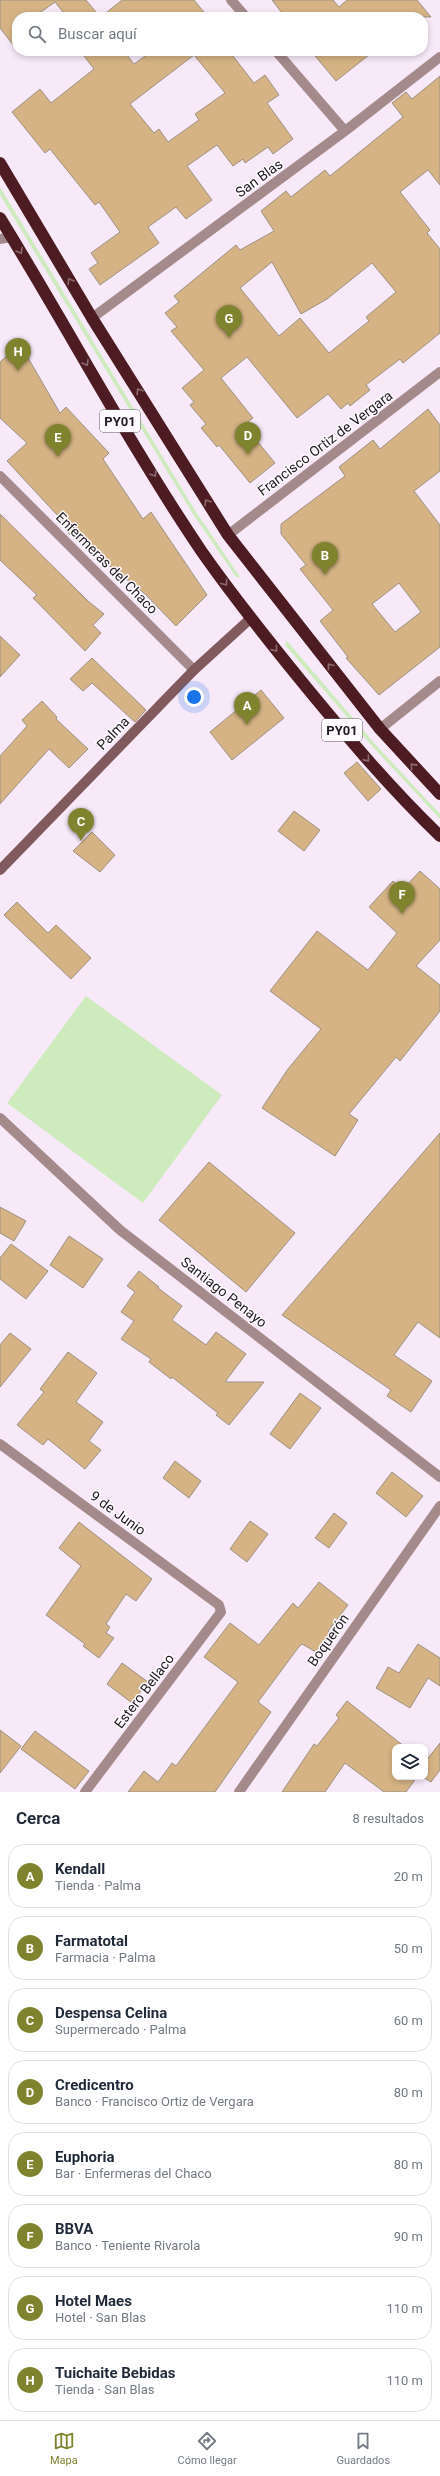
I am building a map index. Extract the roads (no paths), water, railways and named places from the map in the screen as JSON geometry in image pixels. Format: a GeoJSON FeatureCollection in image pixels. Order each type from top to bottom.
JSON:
{"type":"FeatureCollection","features":[{"type":"Feature","properties":{"kind":"highway","name":"PY01"},"geometry":{"type":"LineString","coordinates":[[0,163],[92,318],[228,535],[380,729],[440,794]]}},
{"type":"Feature","properties":{"kind":"highway","name":"PY01"},"geometry":{"type":"LineString","coordinates":[[0,218],[6,238],[202,551],[250,619],[354,745],[410,807],[440,836]]}},
{"type":"Feature","properties":{"kind":"street"},"geometry":{"type":"LineString","coordinates":[[231,0],[242,12]]}},
{"type":"Feature","properties":{"kind":"street"},"geometry":{"type":"LineString","coordinates":[[280,56],[345,131]]}},
{"type":"Feature","properties":{"kind":"street","name":"San Blas"},"geometry":{"type":"LineString","coordinates":[[92,318],[345,131],[440,57]]}},
{"type":"Feature","properties":{"kind":"street","name":"Francisco Ortiz de Vergara"},"geometry":{"type":"LineString","coordinates":[[228,535],[440,372]]}},
{"type":"Feature","properties":{"kind":"street","name":"Enfermeras del Chaco"},"geometry":{"type":"LineString","coordinates":[[0,476],[194,670]]}},
{"type":"Feature","properties":{"kind":"street","name":"Palma"},"geometry":{"type":"LineString","coordinates":[[0,870],[194,670],[250,619]]}},
{"type":"Feature","properties":{"kind":"street"},"geometry":{"type":"LineString","coordinates":[[380,729],[440,681]]}},
{"type":"Feature","properties":{"kind":"street","name":"Santiago Penayo"},"geometry":{"type":"LineString","coordinates":[[0,1118],[120,1230],[440,1477]]}},
{"type":"Feature","properties":{"kind":"street","name":"9 de Junio"},"geometry":{"type":"LineString","coordinates":[[0,1444],[219,1605]]}},
{"type":"Feature","properties":{"kind":"street","name":"Boquerón"},"geometry":{"type":"LineString","coordinates":[[239,1792],[440,1506]]}},
{"type":"Feature","properties":{"kind":"street","name":"Estero Bellaco"},"geometry":{"type":"LineString","coordinates":[[85,1792],[221,1612],[219,1605]]}},
{"type":"Feature","properties":{"kind":"place","name":"Hotel Maes"},"geometry":{"type":"Point","coordinates":[229,338]}},
{"type":"Feature","properties":{"kind":"place","name":"Tuichaite Bebidas"},"geometry":{"type":"Point","coordinates":[18,371]}},
{"type":"Feature","properties":{"kind":"place","name":"Credicentro"},"geometry":{"type":"Point","coordinates":[248,455]}},
{"type":"Feature","properties":{"kind":"place","name":"Euphoria"},"geometry":{"type":"Point","coordinates":[58,457]}},
{"type":"Feature","properties":{"kind":"place","name":"Farmatotal"},"geometry":{"type":"Point","coordinates":[325,575]}},
{"type":"Feature","properties":{"kind":"place","name":"Kendall"},"geometry":{"type":"Point","coordinates":[247,725]}},
{"type":"Feature","properties":{"kind":"place","name":"Despensa Celina"},"geometry":{"type":"Point","coordinates":[81,841]}},
{"type":"Feature","properties":{"kind":"place","name":"BBVA"},"geometry":{"type":"Point","coordinates":[402,914]}}]}
